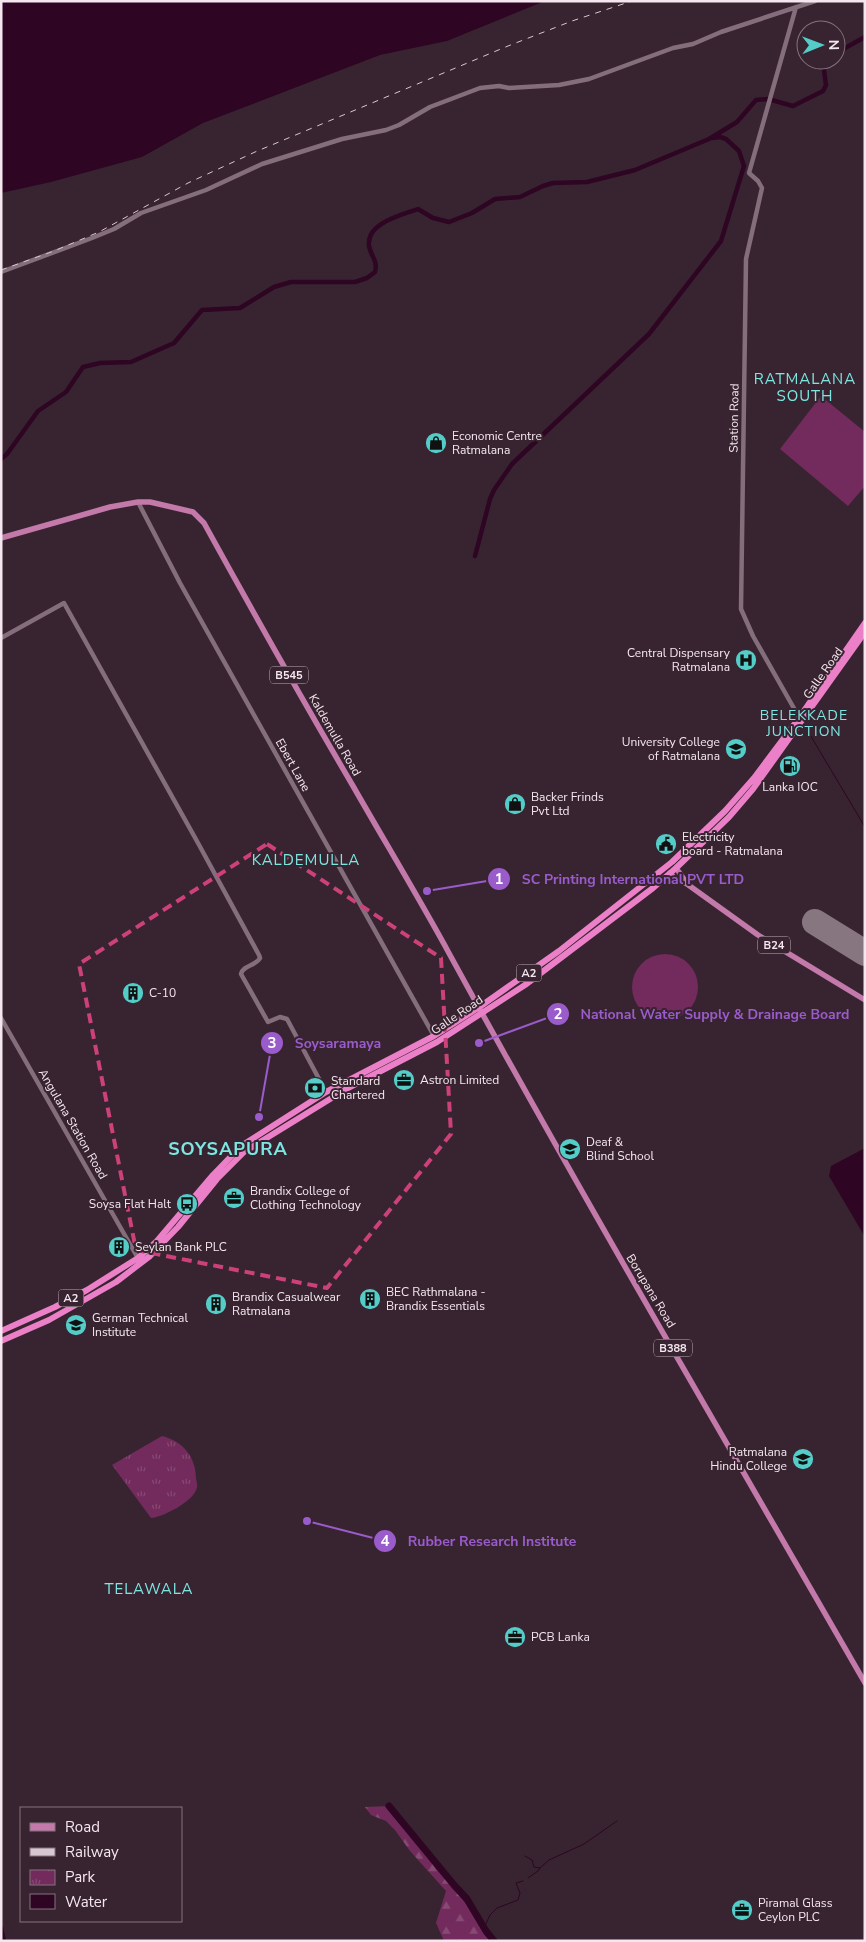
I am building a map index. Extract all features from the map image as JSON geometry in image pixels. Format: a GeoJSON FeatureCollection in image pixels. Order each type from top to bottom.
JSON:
{"type":"FeatureCollection","features":[{"type":"Feature","properties":{"kind":"highway","name":"Galle Road"},"geometry":{"type":"LineString","coordinates":[[800,720],[865,623]]}},
{"type":"Feature","properties":{"kind":"highway","name":"Galle Road"},"geometry":{"type":"LineString","coordinates":[[1,1342],[31,1330],[74,1308],[116,1282],[178,1227],[217,1179],[244,1152],[348,1088],[438,1042],[668,870],[743,792],[800,720],[865,632]]}},
{"type":"Feature","properties":{"kind":"highway","name":"Galle Road"},"geometry":{"type":"LineString","coordinates":[[1,1331],[63,1303],[140,1261],[213,1175],[241,1146],[326,1092],[434,1036],[479,1010]]}},
{"type":"Feature","properties":{"kind":"main road","name":"Kaldemulla Road"},"geometry":{"type":"LineString","coordinates":[[1,538],[108,507],[138,502],[150,502],[192,512],[204,524],[272,646],[450,954],[479,1010]]}},
{"type":"Feature","properties":{"kind":"main road","name":"B24"},"geometry":{"type":"LineString","coordinates":[[674,865],[687,884]]}},
{"type":"Feature","properties":{"kind":"main road","name":"B24"},"geometry":{"type":"LineString","coordinates":[[668,870],[676,880],[687,884],[758,935],[865,1000]]}},
{"type":"Feature","properties":{"kind":"main road","name":"Borupana Road"},"geometry":{"type":"LineString","coordinates":[[479,1010],[600,1225],[653,1313],[865,1683]]}},
{"type":"Feature","properties":{"kind":"street"},"geometry":{"type":"LineString","coordinates":[[1,272],[92,238],[141,213],[206,190],[262,164],[342,139],[386,130],[399,125],[430,107],[480,88],[559,85],[581,81],[815,1]]}},
{"type":"Feature","properties":{"kind":"street","name":"Station Road"},"geometry":{"type":"LineString","coordinates":[[796,7],[749,173],[758,181],[762,188],[746,259],[740,609],[800,720]]}},
{"type":"Feature","properties":{"kind":"street","name":"Ebert Lane"},"geometry":{"type":"LineString","coordinates":[[138,502],[185,592],[434,1036]]}},
{"type":"Feature","properties":{"kind":"street"},"geometry":{"type":"LineString","coordinates":[[1,638],[64,603],[259,955],[257,962],[244,969],[241,974],[268,1022],[280,1017],[287,1019],[326,1092]]}},
{"type":"Feature","properties":{"kind":"street","name":"Angulana Station Road"},"geometry":{"type":"LineString","coordinates":[[1,1018],[140,1261]]}},
{"type":"Feature","properties":{"kind":"highlighted area"},"geometry":{"type":"Polygon","coordinates":[[[267,844],[441,958],[451,1134],[327,1288],[136,1250],[79,964],[267,844]]]}},
{"type":"Feature","properties":{"kind":"green space"},"geometry":{"type":"Polygon","coordinates":[[[821,396],[865,432],[865,486],[848,506],[780,449],[821,396]]]}},
{"type":"Feature","properties":{"kind":"green space"},"geometry":{"type":"Polygon","coordinates":[[[659,954],[671,954],[683,959],[693,969],[698,981],[696,1000],[683,1015],[671,1020],[659,1020],[647,1015],[637,1005],[632,993],[632,981],[637,969],[647,959],[659,954]]]}},
{"type":"Feature","properties":{"kind":"green space"},"geometry":{"type":"Polygon","coordinates":[[[162,1436],[176,1442],[187,1451],[194,1464],[197,1487],[193,1495],[183,1504],[169,1512],[151,1518],[112,1465],[162,1436]]]}},
{"type":"Feature","properties":{"kind":"green space"},"geometry":{"type":"Polygon","coordinates":[[[389,1806],[466,1904],[490,1941],[444,1941],[436,1923],[446,1891],[410,1851],[395,1830],[386,1821],[371,1815],[365,1807],[389,1806]]]}},
{"type":"Feature","properties":{"kind":"water"},"geometry":{"type":"Polygon","coordinates":[[[1,1],[545,1],[447,41],[380,55],[203,123],[142,157],[51,182],[1,193],[1,1]]]}},
{"type":"Feature","properties":{"kind":"water"},"geometry":{"type":"Polygon","coordinates":[[[865,1148],[865,1237],[829,1176],[831,1166],[865,1148]]]}},
{"type":"Feature","properties":{"kind":"waterway"},"geometry":{"type":"LineString","coordinates":[[846,47],[865,37]]}},
{"type":"Feature","properties":{"kind":"waterway"},"geometry":{"type":"LineString","coordinates":[[1,459],[7,454],[38,411],[66,392],[83,367],[100,363],[131,362],[174,343],[202,310],[240,308],[274,287],[291,282],[355,282],[367,278],[375,272],[376,268],[369,246],[370,238],[373,231],[386,221],[418,209],[433,218],[449,222],[472,213],[495,199],[520,197],[553,183],[587,182],[635,170],[709,139],[737,122],[756,100],[768,99],[793,106],[823,91],[826,85],[824,70]]}},
{"type":"Feature","properties":{"kind":"waterway"},"geometry":{"type":"LineString","coordinates":[[475,556],[490,499],[512,464],[649,334],[721,241],[744,166],[739,151],[726,139],[720,137],[713,138]]}},
{"type":"Feature","properties":{"kind":"waterway"},"geometry":{"type":"LineString","coordinates":[[803,723],[865,827]]}},
{"type":"Feature","properties":{"kind":"waterway"},"geometry":{"type":"LineString","coordinates":[[389,1806],[467,1899],[494,1941]]}},
{"type":"Feature","properties":{"kind":"waterway"},"geometry":{"type":"LineString","coordinates":[[540,1868],[549,1860],[584,1844],[617,1821]]}},
{"type":"Feature","properties":{"kind":"waterway"},"geometry":{"type":"LineString","coordinates":[[525,1856],[532,1860],[534,1867],[540,1868],[528,1878]]}},
{"type":"Feature","properties":{"kind":"waterway"},"geometry":{"type":"LineString","coordinates":[[484,1928],[490,1915],[497,1908],[518,1900],[520,1893],[516,1883],[523,1881]]}},
{"type":"Feature","properties":{"kind":"waterway"},"geometry":{"type":"LineString","coordinates":[[1,1928],[4,1941]]}},
{"type":"Feature","properties":{"kind":"runway"},"geometry":{"type":"LineString","coordinates":[[815,922],[865,953]]}},
{"type":"Feature","properties":{"kind":"railway"},"geometry":{"type":"LineString","coordinates":[[1,270],[99,232],[188,183],[255,152],[508,46],[572,21],[632,1]]}},
{"type":"Feature","properties":{"kind":"place","name":"Economic Centre Ratmalana"},"geometry":{"type":"Point","coordinates":[436,443]}},
{"type":"Feature","properties":{"kind":"place","name":"Central Dispensary Ratmalana"},"geometry":{"type":"Point","coordinates":[746,660]}},
{"type":"Feature","properties":{"kind":"place","name":"University College of Ratmalana"},"geometry":{"type":"Point","coordinates":[736,749]}},
{"type":"Feature","properties":{"kind":"place","name":"Lanka IOC"},"geometry":{"type":"Point","coordinates":[790,766]}},
{"type":"Feature","properties":{"kind":"place","name":"Backer Frinds Pvt Ltd"},"geometry":{"type":"Point","coordinates":[515,804]}},
{"type":"Feature","properties":{"kind":"place","name":"Electricity board - Ratmalana"},"geometry":{"type":"Point","coordinates":[666,844]}},
{"type":"Feature","properties":{"kind":"place","name":"SC Printing International PVT LTD"},"geometry":{"type":"Point","coordinates":[427,891]}},
{"type":"Feature","properties":{"kind":"place","name":"C-10"},"geometry":{"type":"Point","coordinates":[133,993]}},
{"type":"Feature","properties":{"kind":"place","name":"National Water Supply & Drainage Board"},"geometry":{"type":"Point","coordinates":[479,1043]}},
{"type":"Feature","properties":{"kind":"place","name":"Astron Limited"},"geometry":{"type":"Point","coordinates":[404,1080]}},
{"type":"Feature","properties":{"kind":"place","name":"Standard Chartered"},"geometry":{"type":"Point","coordinates":[315,1088]}},
{"type":"Feature","properties":{"kind":"place","name":"Soysaramaya"},"geometry":{"type":"Point","coordinates":[259,1117]}},
{"type":"Feature","properties":{"kind":"place","name":"Deaf & Blind School"},"geometry":{"type":"Point","coordinates":[570,1149]}},
{"type":"Feature","properties":{"kind":"place","name":"Brandix College of Clothing Technology"},"geometry":{"type":"Point","coordinates":[234,1198]}},
{"type":"Feature","properties":{"kind":"place","name":"Soysa Flat Halt"},"geometry":{"type":"Point","coordinates":[187,1204]}},
{"type":"Feature","properties":{"kind":"place","name":"Seylan Bank PLC"},"geometry":{"type":"Point","coordinates":[119,1247]}},
{"type":"Feature","properties":{"kind":"place","name":"BEC Rathmalana - Brandix Essentials"},"geometry":{"type":"Point","coordinates":[370,1299]}},
{"type":"Feature","properties":{"kind":"place","name":"Brandix Casualwear Ratmalana"},"geometry":{"type":"Point","coordinates":[216,1304]}},
{"type":"Feature","properties":{"kind":"place","name":"German Technical Institute"},"geometry":{"type":"Point","coordinates":[76,1325]}},
{"type":"Feature","properties":{"kind":"place","name":"Ratmalana Hindu College"},"geometry":{"type":"Point","coordinates":[803,1459]}},
{"type":"Feature","properties":{"kind":"place","name":"Rubber Research Institute"},"geometry":{"type":"Point","coordinates":[307,1521]}},
{"type":"Feature","properties":{"kind":"place","name":"PCB Lanka"},"geometry":{"type":"Point","coordinates":[515,1637]}},
{"type":"Feature","properties":{"kind":"place","name":"Piramal Glass Ceylon PLC"},"geometry":{"type":"Point","coordinates":[742,1910]}},
{"type":"Feature","properties":{"kind":"district","name":"RATMALANA SOUTH"},"geometry":{"type":"Point","coordinates":[805,388]}},
{"type":"Feature","properties":{"kind":"district","name":"BELEKKADE JUNCTION"},"geometry":{"type":"Point","coordinates":[804,724]}},
{"type":"Feature","properties":{"kind":"district","name":"KALDEMULLA"},"geometry":{"type":"Point","coordinates":[306,860]}},
{"type":"Feature","properties":{"kind":"district","name":"SOYSAPURA"},"geometry":{"type":"Point","coordinates":[228,1149]}},
{"type":"Feature","properties":{"kind":"district","name":"TELAWALA"},"geometry":{"type":"Point","coordinates":[149,1589]}}]}
